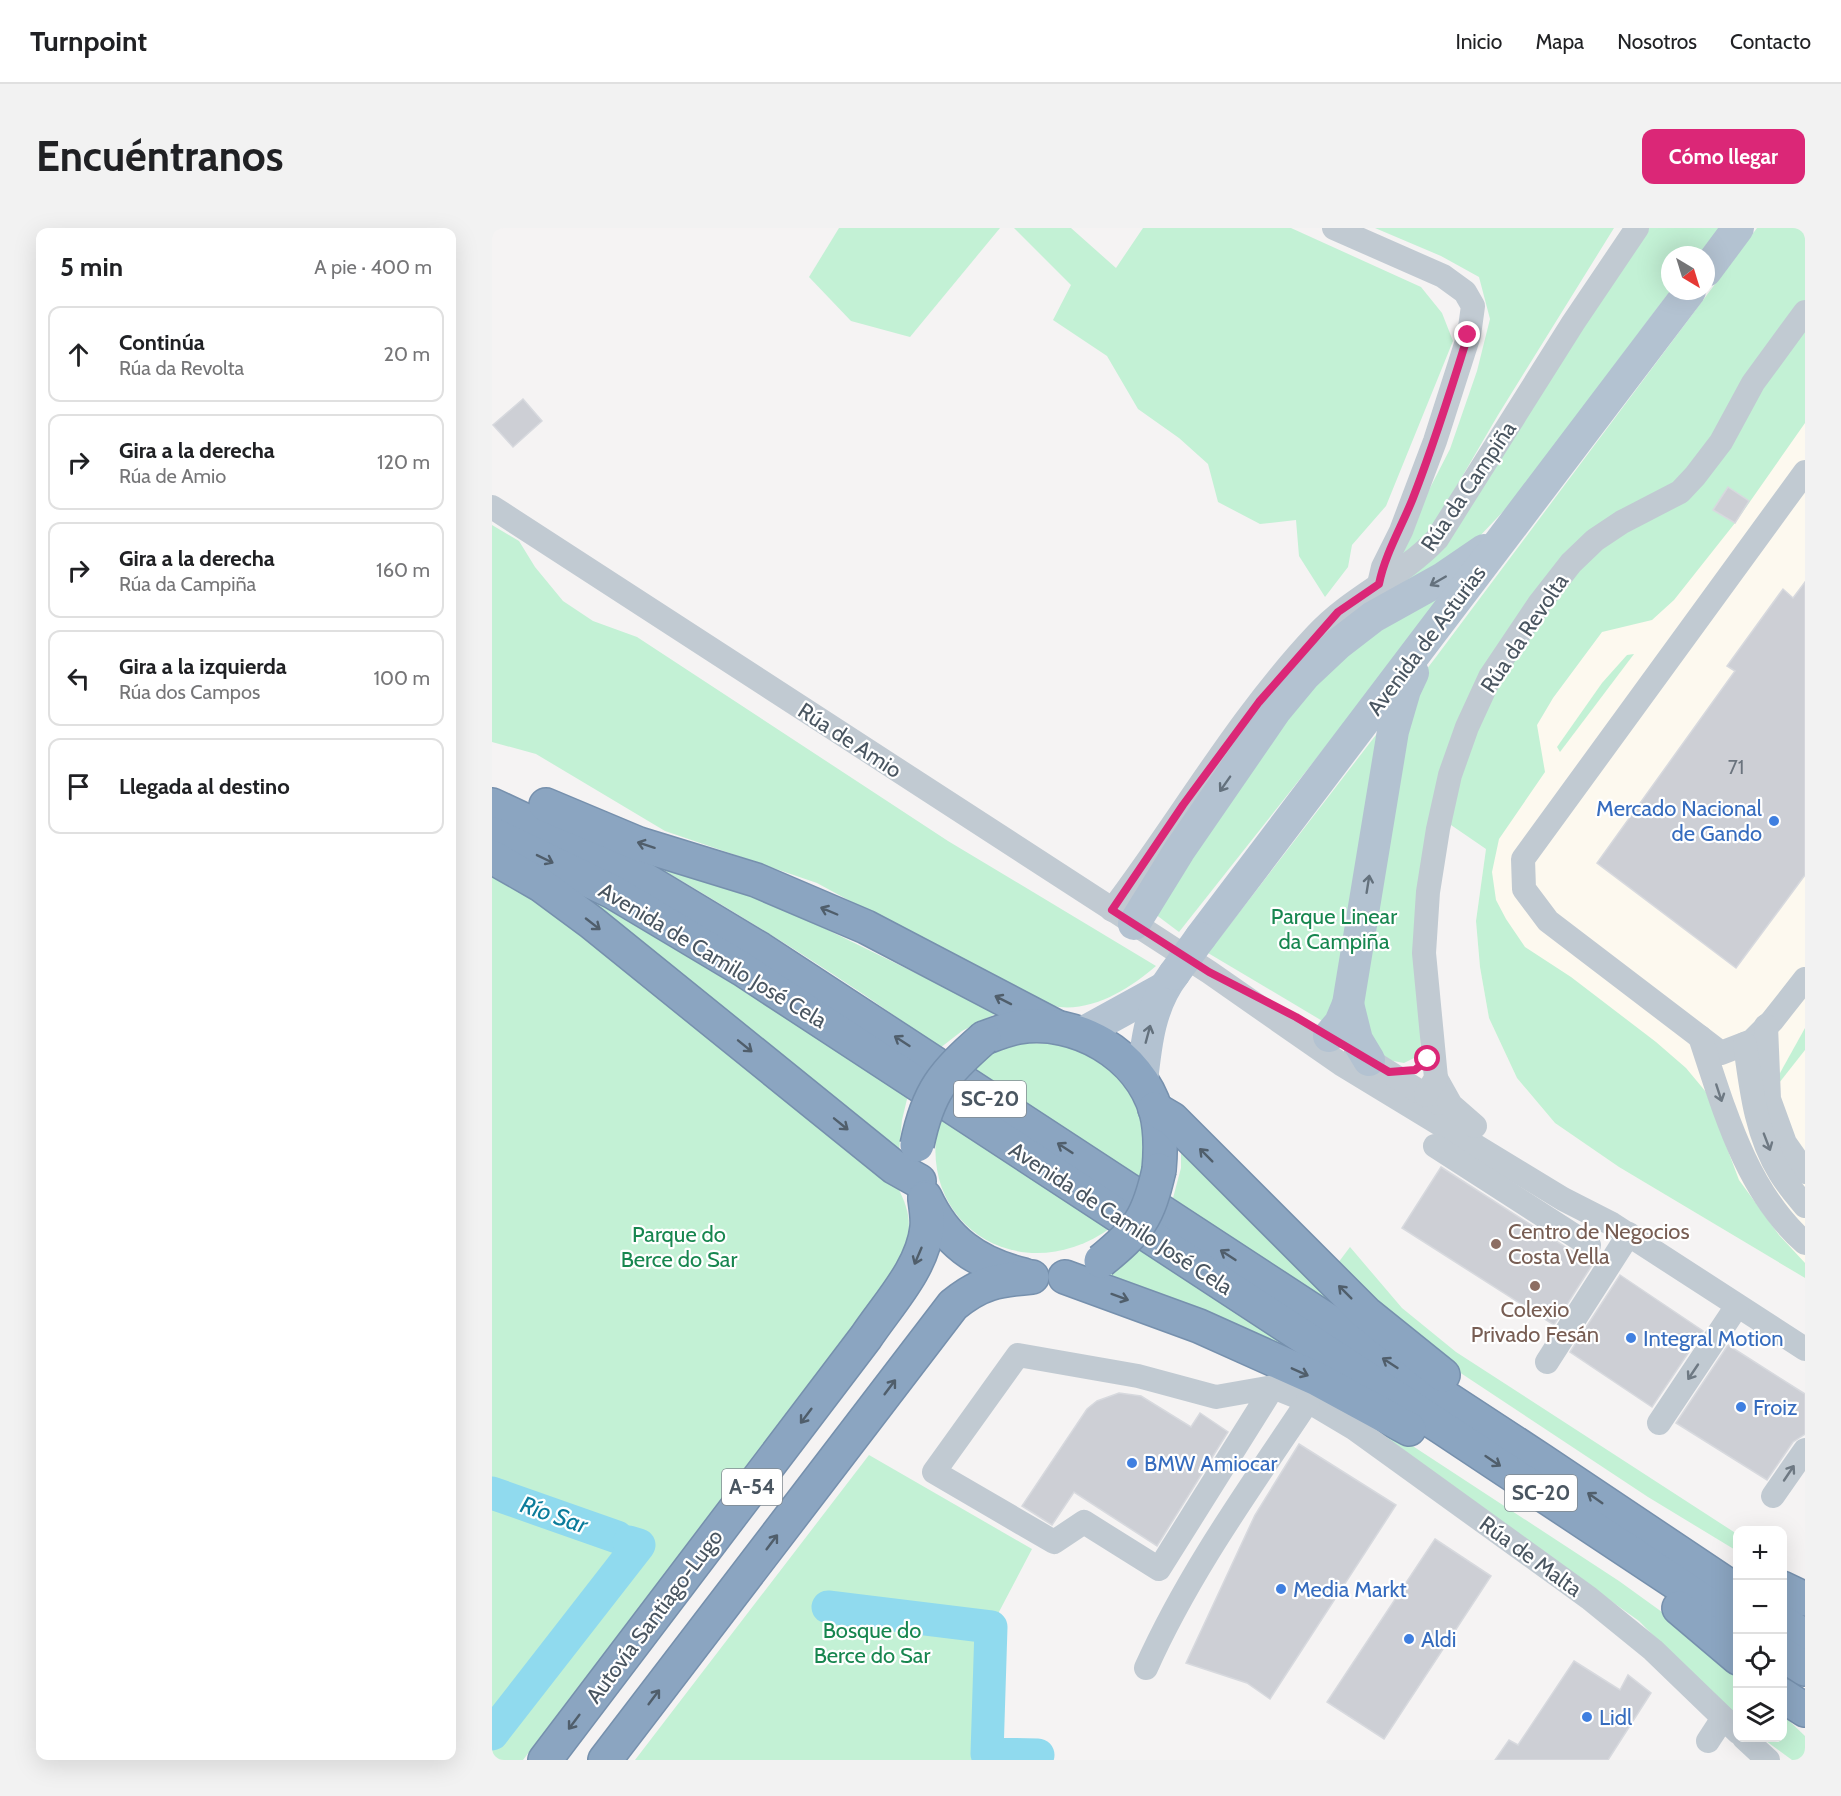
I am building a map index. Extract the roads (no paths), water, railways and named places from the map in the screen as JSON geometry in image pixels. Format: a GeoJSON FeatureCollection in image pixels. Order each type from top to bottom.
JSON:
{"type":"FeatureCollection","features":[{"type":"Feature","properties":{"kind":"highway"},"geometry":{"type":"LineString","coordinates":[[492,783],[639,844],[756,880],[866,927],[1116,1052],[1149,1095],[1366,1313],[1467,1394],[1474,1418]]}},
{"type":"Feature","properties":{"kind":"highway","name":"Avenida de Camilo José Cela"},"geometry":{"type":"LineString","coordinates":[[492,805],[622,866],[716,921],[840,1000],[1474,1418],[1641,1545],[1733,1621]]}},
{"type":"Feature","properties":{"kind":"highway","name":"Avenida de Camilo José Cela"},"geometry":{"type":"LineString","coordinates":[[492,834],[613,892],[742,969],[1444,1428],[1641,1545],[1733,1590]]}},
{"type":"Feature","properties":{"kind":"highway"},"geometry":{"type":"LineString","coordinates":[[492,857],[541,885],[591,922],[922,1190],[947,1232],[968,1253],[995,1268],[1032,1277],[1065,1277],[1199,1326],[1317,1379],[1414,1432],[1444,1428]]}},
{"type":"Feature","properties":{"kind":"highway","name":"Autovía Santiago-Lugo"},"geometry":{"type":"LineString","coordinates":[[545,1760],[866,1337],[911,1272],[923,1245],[927,1227],[917,1145],[924,1112],[943,1076],[984,1038],[1018,1027],[1069,1029]]}},
{"type":"Feature","properties":{"kind":"highway"},"geometry":{"type":"LineString","coordinates":[[1065,1277],[1101,1261],[1129,1238],[1151,1207],[1160,1170],[1161,1139],[1149,1095]]}},
{"type":"Feature","properties":{"kind":"highway","name":"A-54"},"geometry":{"type":"LineString","coordinates":[[605,1760],[953,1305],[971,1290],[992,1281],[1032,1277]]}},
{"type":"Feature","properties":{"kind":"highway"},"geometry":{"type":"LineString","coordinates":[[1641,1545],[1667,1525],[1733,1563]]}},
{"type":"Feature","properties":{"kind":"highway","name":"SC-20"},"geometry":{"type":"LineString","coordinates":[[1641,1545],[1660,1593],[1733,1655]]}},
{"type":"Feature","properties":{"kind":"highway"},"geometry":{"type":"LineString","coordinates":[[1787,1590],[1805,1599]]}},
{"type":"Feature","properties":{"kind":"highway"},"geometry":{"type":"LineString","coordinates":[[1787,1625],[1805,1636]]}},
{"type":"Feature","properties":{"kind":"highway"},"geometry":{"type":"LineString","coordinates":[[1787,1657],[1805,1670]]}},
{"type":"Feature","properties":{"kind":"highway"},"geometry":{"type":"LineString","coordinates":[[1787,1698],[1805,1710]]}},
{"type":"Feature","properties":{"kind":"main road"},"geometry":{"type":"LineString","coordinates":[[1715,258],[1738,228]]}},
{"type":"Feature","properties":{"kind":"main road","name":"Avenida de Asturias"},"geometry":{"type":"LineString","coordinates":[[1168,982],[1683,300]]}},
{"type":"Feature","properties":{"kind":"main road"},"geometry":{"type":"LineString","coordinates":[[1123,917],[1192,832],[1276,710],[1305,675],[1338,644],[1373,617],[1443,578],[1504,536]]}},
{"type":"Feature","properties":{"kind":"main road"},"geometry":{"type":"LineString","coordinates":[[1329,1036],[1340,1023],[1348,1004],[1393,731],[1405,690],[1435,629]]}},
{"type":"Feature","properties":{"kind":"main road"},"geometry":{"type":"LineString","coordinates":[[1069,1029],[1168,982]]}},
{"type":"Feature","properties":{"kind":"main road"},"geometry":{"type":"LineString","coordinates":[[1149,1095],[1146,1040],[1168,982]]}},
{"type":"Feature","properties":{"kind":"main road"},"geometry":{"type":"LineString","coordinates":[[1348,1004],[1357,1040],[1373,1069]]}},
{"type":"Feature","properties":{"kind":"street"},"geometry":{"type":"LineString","coordinates":[[1334,228],[1443,276],[1465,292],[1473,306],[1468,335],[1435,441],[1401,531],[1383,567],[1379,584]]}},
{"type":"Feature","properties":{"kind":"street","name":"Rúa da Campiña"},"geometry":{"type":"LineString","coordinates":[[1123,917],[1183,805],[1259,702],[1338,612],[1419,558],[1437,539],[1573,323],[1637,228]]}},
{"type":"Feature","properties":{"kind":"street","name":"Rúa da Revolta"},"geometry":{"type":"LineString","coordinates":[[1430,1070],[1424,953],[1428,892],[1438,829],[1454,765],[1490,677],[1539,604],[1571,563],[1595,540],[1622,522],[1680,492],[1695,476],[1721,442],[1753,383],[1805,312]]}},
{"type":"Feature","properties":{"kind":"street"},"geometry":{"type":"LineString","coordinates":[[1805,472],[1523,859],[1524,889],[1548,921],[1721,1053],[1752,1041],[1805,979]]}},
{"type":"Feature","properties":{"kind":"street","name":"Rúa de Amio"},"geometry":{"type":"LineString","coordinates":[[492,507],[1209,972],[1269,1015],[1373,1069],[1375,1076],[1419,1098],[1430,1070]]}},
{"type":"Feature","properties":{"kind":"street","name":"Rúa de Amio"},"geometry":{"type":"LineString","coordinates":[[1209,972],[1329,1036],[1485,1151],[1563,1199],[1621,1229]]}},
{"type":"Feature","properties":{"kind":"street","name":"Rúa de Amio"},"geometry":{"type":"LineString","coordinates":[[1269,1015],[1288,1021],[1318,1040],[1329,1036]]}},
{"type":"Feature","properties":{"kind":"street"},"geometry":{"type":"LineString","coordinates":[[1766,1026],[1769,1099],[1785,1143],[1805,1172]]}},
{"type":"Feature","properties":{"kind":"street"},"geometry":{"type":"LineString","coordinates":[[1700,1037],[1729,1125],[1760,1187],[1805,1243]]}},
{"type":"Feature","properties":{"kind":"street"},"geometry":{"type":"LineString","coordinates":[[1745,1044],[1753,1100],[1762,1129],[1780,1173],[1805,1206]]}},
{"type":"Feature","properties":{"kind":"street"},"geometry":{"type":"LineString","coordinates":[[1373,1069],[1430,1070]]}},
{"type":"Feature","properties":{"kind":"street","name":"Rúa de Amio"},"geometry":{"type":"LineString","coordinates":[[1430,1070],[1475,1126],[1569,1189],[1621,1229],[1805,1349]]}},
{"type":"Feature","properties":{"kind":"street","name":"Rúa de Amio"},"geometry":{"type":"LineString","coordinates":[[1430,1070],[1434,1109],[1461,1128],[1485,1151]]}},
{"type":"Feature","properties":{"kind":"street"},"geometry":{"type":"LineString","coordinates":[[1435,1146],[1589,1245]]}},
{"type":"Feature","properties":{"kind":"street"},"geometry":{"type":"LineString","coordinates":[[1547,1362],[1621,1229]]}},
{"type":"Feature","properties":{"kind":"street"},"geometry":{"type":"LineString","coordinates":[[1659,1423],[1737,1306]]}},
{"type":"Feature","properties":{"kind":"street"},"geometry":{"type":"LineString","coordinates":[[1018,1355],[1138,1376],[1216,1397],[1273,1387],[1159,1569],[1084,1522],[1054,1542],[934,1472],[1018,1355]]}},
{"type":"Feature","properties":{"kind":"street","name":"Rúa de Malta"},"geometry":{"type":"LineString","coordinates":[[1273,1387],[1308,1401],[1355,1429],[1589,1598],[1653,1650],[1730,1725]]}},
{"type":"Feature","properties":{"kind":"street"},"geometry":{"type":"LineString","coordinates":[[1146,1668],[1166,1622],[1198,1567],[1308,1401]]}},
{"type":"Feature","properties":{"kind":"street"},"geometry":{"type":"LineString","coordinates":[[1773,1496],[1805,1449]]}},
{"type":"Feature","properties":{"kind":"street"},"geometry":{"type":"LineString","coordinates":[[1708,1741],[1730,1725]]}},
{"type":"Feature","properties":{"kind":"street"},"geometry":{"type":"LineString","coordinates":[[1749,1742],[1768,1760]]}},
{"type":"Feature","properties":{"kind":"waterway","name":"Río Sar"},"geometry":{"type":"LineString","coordinates":[[492,1493],[617,1537]]}},
{"type":"Feature","properties":{"kind":"waterway"},"geometry":{"type":"LineString","coordinates":[[492,1734],[639,1545],[629,1542]]}},
{"type":"Feature","properties":{"kind":"waterway"},"geometry":{"type":"LineString","coordinates":[[828,1607],[991,1627],[987,1754],[1038,1755]]}},
{"type":"Feature","properties":{"kind":"place","name":"Mercado Nacional de Gando"},"geometry":{"type":"Point","coordinates":[1774,821]}},
{"type":"Feature","properties":{"kind":"place","name":"Centro de Negocios Costa Vella"},"geometry":{"type":"Point","coordinates":[1496,1244]}},
{"type":"Feature","properties":{"kind":"place","name":"Colexio Privado Fesán"},"geometry":{"type":"Point","coordinates":[1535,1286]}},
{"type":"Feature","properties":{"kind":"place","name":"Integral Motion"},"geometry":{"type":"Point","coordinates":[1631,1338]}},
{"type":"Feature","properties":{"kind":"place","name":"Froiz"},"geometry":{"type":"Point","coordinates":[1741,1407]}},
{"type":"Feature","properties":{"kind":"place","name":"BMW Amiocar"},"geometry":{"type":"Point","coordinates":[1132,1463]}},
{"type":"Feature","properties":{"kind":"place","name":"Media Markt"},"geometry":{"type":"Point","coordinates":[1281,1589]}},
{"type":"Feature","properties":{"kind":"place","name":"Aldi"},"geometry":{"type":"Point","coordinates":[1409,1639]}},
{"type":"Feature","properties":{"kind":"place","name":"Lidl"},"geometry":{"type":"Point","coordinates":[1587,1717]}},
{"type":"Feature","properties":{"kind":"park label","name":"Parque Linear da Campiña"},"geometry":{"type":"Point","coordinates":[1334,928]}},
{"type":"Feature","properties":{"kind":"park label","name":"Parque do Berce do Sar"},"geometry":{"type":"Point","coordinates":[679,1246]}},
{"type":"Feature","properties":{"kind":"park label","name":"Bosque do Berce do Sar"},"geometry":{"type":"Point","coordinates":[872,1642]}}]}
